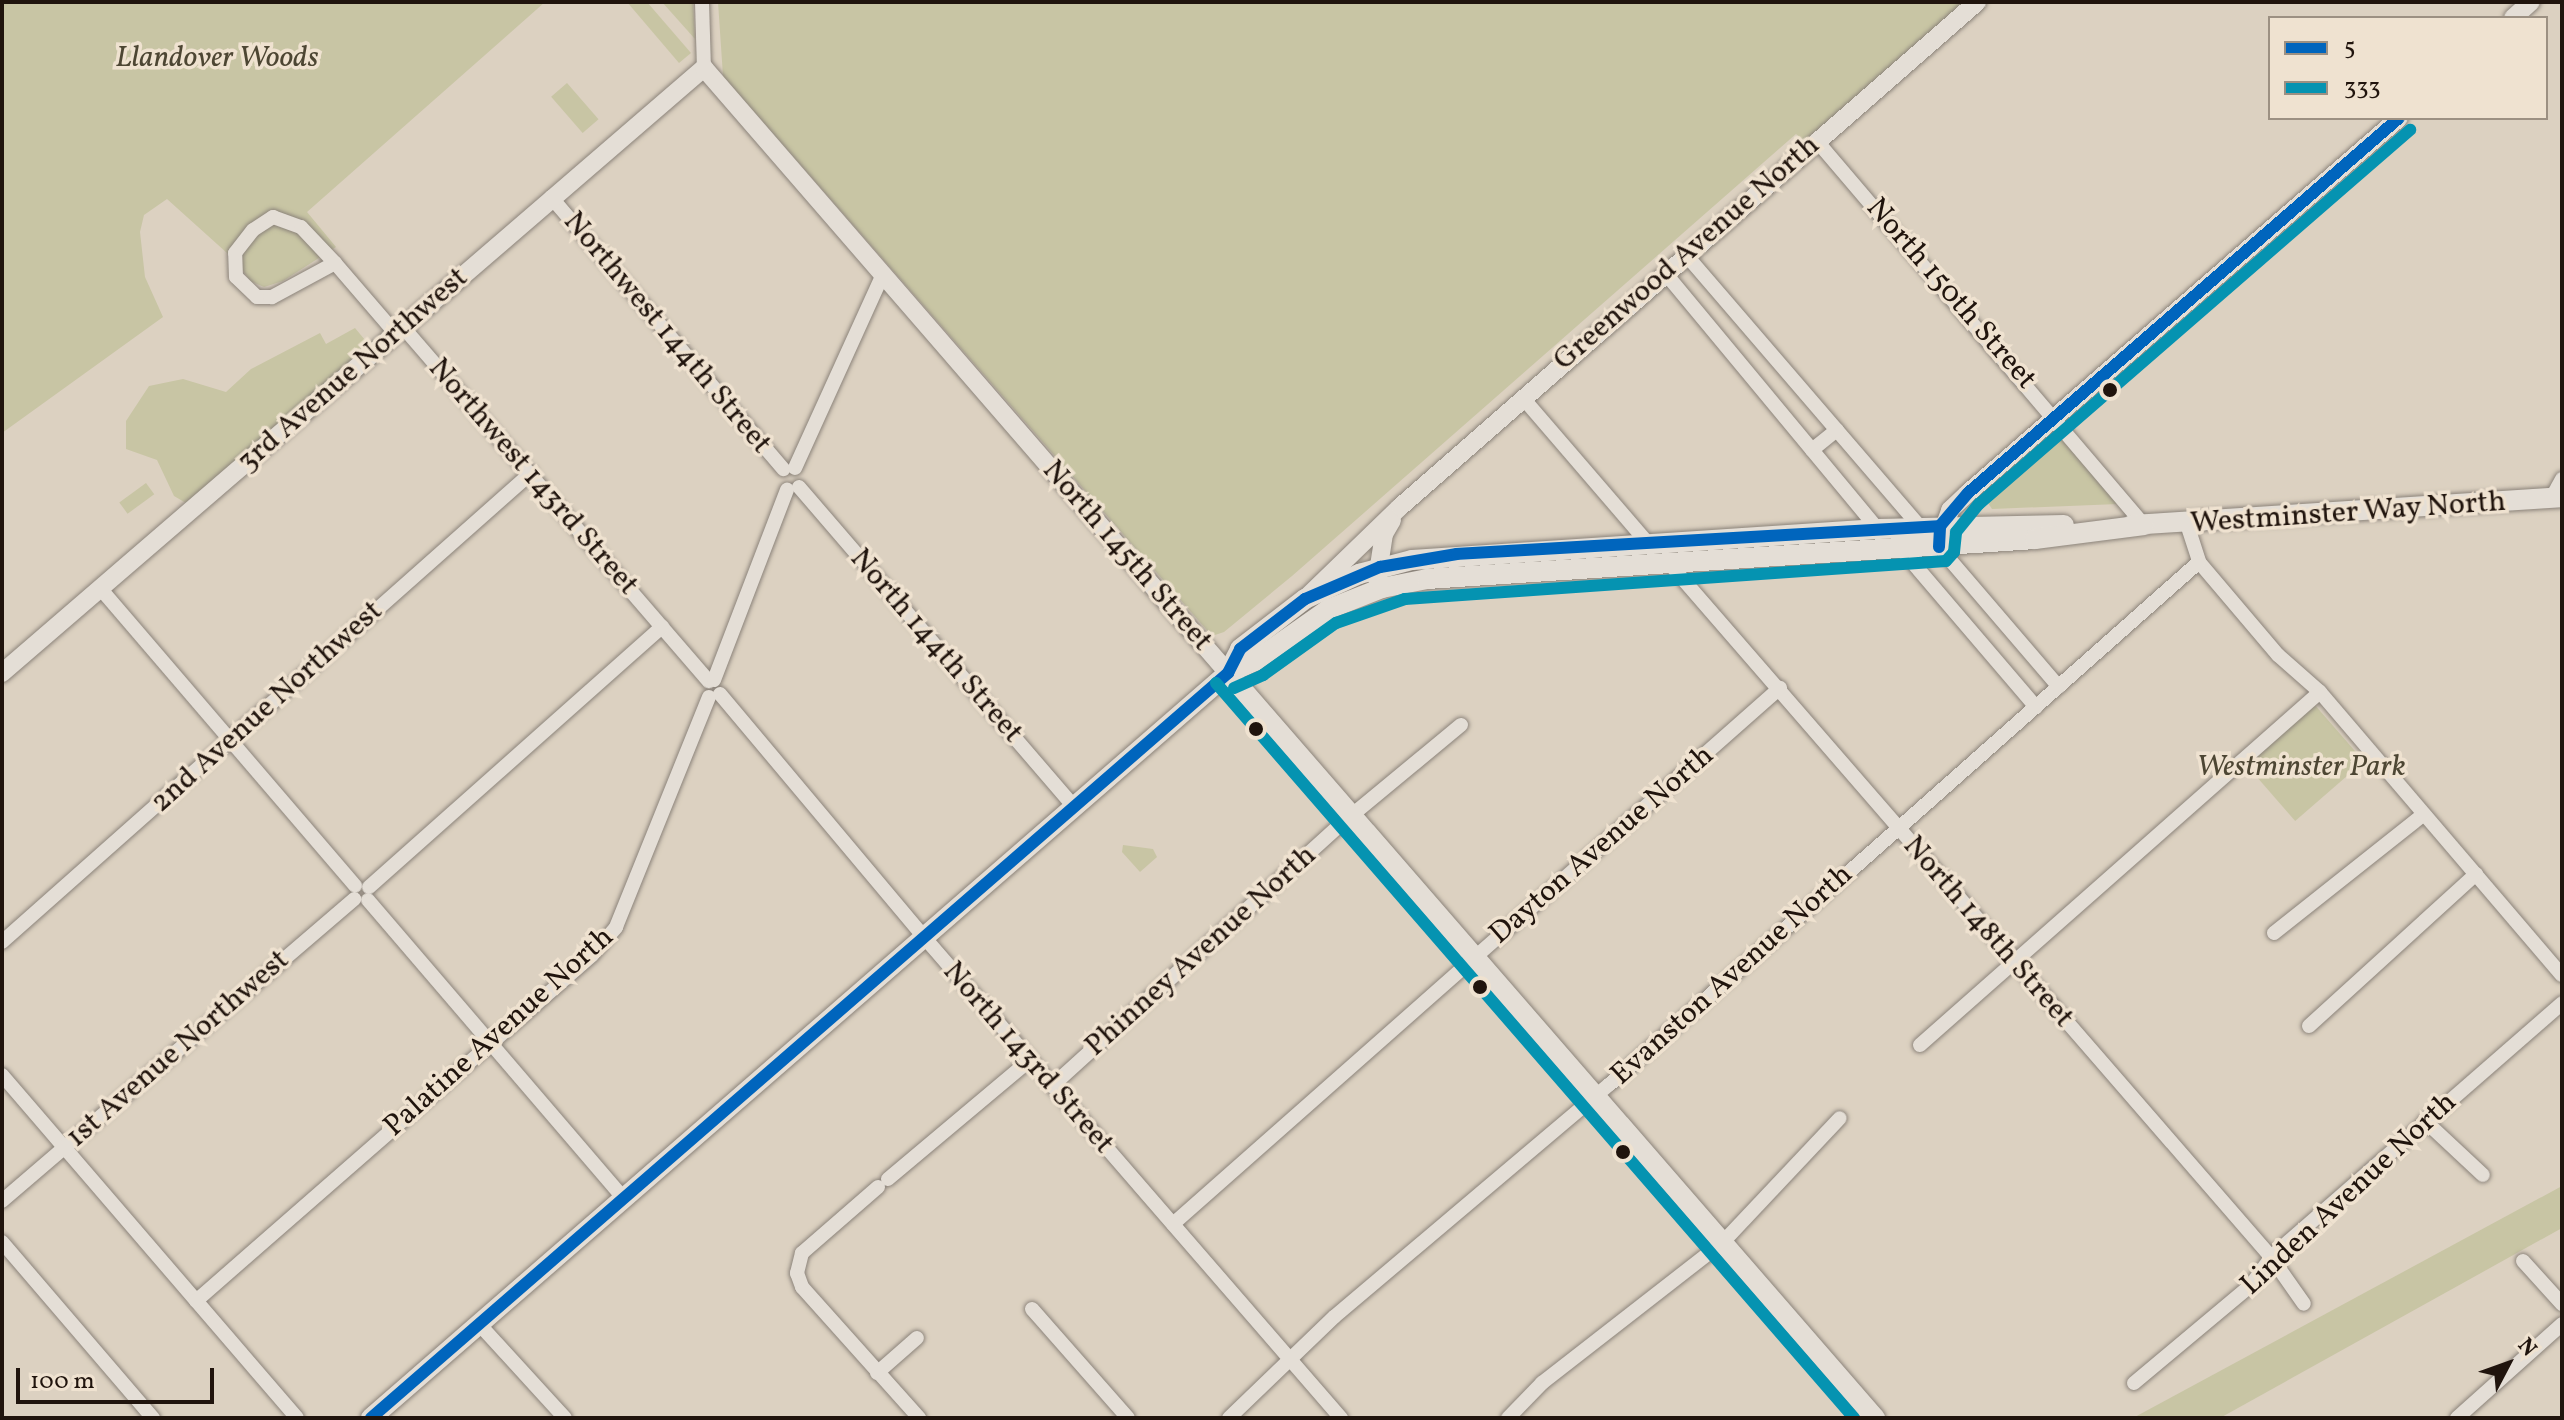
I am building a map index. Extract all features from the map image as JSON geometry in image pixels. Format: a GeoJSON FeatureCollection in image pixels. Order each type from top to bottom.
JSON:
{"type":"FeatureCollection","features":[{"type":"Feature","properties":{"kind":"main road","name":"Westminster Way North"},"geometry":{"type":"LineString","coordinates":[[1305,599],[1380,567],[1457,554],[1878,529],[1933,533],[2187,524],[2558,499]]}},
{"type":"Feature","properties":{"kind":"main road","name":"Westminster Way North"},"geometry":{"type":"LineString","coordinates":[[1359,595],[1427,579],[1901,549],[1933,533]]}},
{"type":"Feature","properties":{"kind":"main road","name":"Greenwood Avenue North"},"geometry":{"type":"LineString","coordinates":[[371,1418],[1228,673],[1255,661],[1308,621],[1359,595]]}},
{"type":"Feature","properties":{"kind":"main road","name":"Greenwood Avenue North"},"geometry":{"type":"LineString","coordinates":[[1228,673],[1240,649],[1305,599]]}},
{"type":"Feature","properties":{"kind":"main road","name":"North 145th Street"},"geometry":{"type":"LineString","coordinates":[[1228,673],[1875,1418]]}},
{"type":"Feature","properties":{"kind":"street"},"geometry":{"type":"LineString","coordinates":[[702,2],[704,68]]}},
{"type":"Feature","properties":{"kind":"street","name":"Greenwood Avenue North"},"geometry":{"type":"LineString","coordinates":[[1305,599],[1400,507],[1977,2]]}},
{"type":"Feature","properties":{"kind":"street"},"geometry":{"type":"LineString","coordinates":[[2515,16],[2531,2]]}},
{"type":"Feature","properties":{"kind":"street","name":"3rd Avenue Northwest"},"geometry":{"type":"LineString","coordinates":[[2,673],[704,68]]}},
{"type":"Feature","properties":{"kind":"street","name":"North 145th Street"},"geometry":{"type":"LineString","coordinates":[[704,68],[1228,673]]}},
{"type":"Feature","properties":{"kind":"street"},"geometry":{"type":"LineString","coordinates":[[1933,533],[1968,493],[2058,418],[2397,120]]}},
{"type":"Feature","properties":{"kind":"street","name":"North 150th Street"},"geometry":{"type":"LineString","coordinates":[[1816,140],[2058,418],[2144,525]]}},
{"type":"Feature","properties":{"kind":"street","name":"Northwest 144th Street"},"geometry":{"type":"LineString","coordinates":[[551,197],[789,469]]}},
{"type":"Feature","properties":{"kind":"street","name":"Northwest 143rd Street"},"geometry":{"type":"LineString","coordinates":[[335,263],[264,298],[240,283],[234,261],[253,230],[273,217],[301,227],[400,330],[531,473],[662,627]]}},
{"type":"Feature","properties":{"kind":"street"},"geometry":{"type":"LineString","coordinates":[[1687,256],[1837,430],[1933,533],[2059,687]]}},
{"type":"Feature","properties":{"kind":"street"},"geometry":{"type":"LineString","coordinates":[[713,688],[793,489],[802,478],[789,469],[883,274]]}},
{"type":"Feature","properties":{"kind":"street"},"geometry":{"type":"LineString","coordinates":[[1666,274],[1878,529]]}},
{"type":"Feature","properties":{"kind":"street"},"geometry":{"type":"LineString","coordinates":[[1703,318],[1725,300]]}},
{"type":"Feature","properties":{"kind":"street"},"geometry":{"type":"LineString","coordinates":[[1523,398],[1647,542]]}},
{"type":"Feature","properties":{"kind":"street"},"geometry":{"type":"LineString","coordinates":[[1812,450],[1837,430]]}},
{"type":"Feature","properties":{"kind":"street","name":"2nd Avenue Northwest"},"geometry":{"type":"LineString","coordinates":[[2,942],[531,473]]}},
{"type":"Feature","properties":{"kind":"street"},"geometry":{"type":"LineString","coordinates":[[2558,499],[2562,479]]}},
{"type":"Feature","properties":{"kind":"street","name":"North 144th Street"},"geometry":{"type":"LineString","coordinates":[[793,489],[1073,805]]}},
{"type":"Feature","properties":{"kind":"street","name":"Greenwood Avenue North"},"geometry":{"type":"LineString","coordinates":[[1359,595],[1374,583],[1380,567],[1384,534],[1400,507]]}},
{"type":"Feature","properties":{"kind":"street"},"geometry":{"type":"LineString","coordinates":[[2187,524],[2199,562],[2278,655],[2320,692],[2562,975]]}},
{"type":"Feature","properties":{"kind":"street"},"geometry":{"type":"LineString","coordinates":[[1901,549],[2036,707]]}},
{"type":"Feature","properties":{"kind":"street","name":"North 148th Street"},"geometry":{"type":"LineString","coordinates":[[1668,562],[2271,1257],[2304,1304]]}},
{"type":"Feature","properties":{"kind":"street","name":"Evanston Avenue North"},"geometry":{"type":"LineString","coordinates":[[1229,1418],[1293,1362],[1334,1317],[1595,1095],[2199,562]]}},
{"type":"Feature","properties":{"kind":"street"},"geometry":{"type":"LineString","coordinates":[[100,588],[624,1199]]}},
{"type":"Feature","properties":{"kind":"street","name":"North 143rd Street"},"geometry":{"type":"LineString","coordinates":[[662,627],[924,937],[1341,1418]]}},
{"type":"Feature","properties":{"kind":"street","name":"1st Avenue Northwest"},"geometry":{"type":"LineString","coordinates":[[2,1201],[362,893],[662,627]]}},
{"type":"Feature","properties":{"kind":"street","name":"Palatine Avenue North"},"geometry":{"type":"LineString","coordinates":[[196,1301],[492,1044],[616,927],[713,688]]}},
{"type":"Feature","properties":{"kind":"street","name":"Dayton Avenue North"},"geometry":{"type":"LineString","coordinates":[[1173,1224],[1780,688]]}},
{"type":"Feature","properties":{"kind":"street"},"geometry":{"type":"LineString","coordinates":[[1920,1045],[2320,692]]}},
{"type":"Feature","properties":{"kind":"street","name":"Phinney Avenue North"},"geometry":{"type":"LineString","coordinates":[[1052,1086],[1352,815],[1461,725]]}},
{"type":"Feature","properties":{"kind":"street"},"geometry":{"type":"LineString","coordinates":[[2274,933],[2424,814]]}},
{"type":"Feature","properties":{"kind":"street"},"geometry":{"type":"LineString","coordinates":[[2309,1026],[2476,874]]}},
{"type":"Feature","properties":{"kind":"street","name":"Linden Avenue North"},"geometry":{"type":"LineString","coordinates":[[2134,1383],[2251,1285],[2271,1257],[2562,1003]]}},
{"type":"Feature","properties":{"kind":"street"},"geometry":{"type":"LineString","coordinates":[[919,1418],[802,1287],[796,1267],[802,1253],[1030,1060]]}},
{"type":"Feature","properties":{"kind":"street"},"geometry":{"type":"LineString","coordinates":[[2,1075],[297,1418]]}},
{"type":"Feature","properties":{"kind":"street"},"geometry":{"type":"LineString","coordinates":[[1508,1418],[1542,1383],[1723,1242],[1840,1118]]}},
{"type":"Feature","properties":{"kind":"street"},"geometry":{"type":"LineString","coordinates":[[2425,1121],[2483,1175]]}},
{"type":"Feature","properties":{"kind":"street"},"geometry":{"type":"LineString","coordinates":[[2,1242],[153,1418]]}},
{"type":"Feature","properties":{"kind":"street"},"geometry":{"type":"LineString","coordinates":[[2523,1261],[2562,1304]]}},
{"type":"Feature","properties":{"kind":"street"},"geometry":{"type":"LineString","coordinates":[[1032,1309],[1128,1418]]}},
{"type":"Feature","properties":{"kind":"street"},"geometry":{"type":"LineString","coordinates":[[2457,1418],[2562,1324]]}},
{"type":"Feature","properties":{"kind":"street"},"geometry":{"type":"LineString","coordinates":[[480,1325],[565,1418]]}},
{"type":"Feature","properties":{"kind":"street"},"geometry":{"type":"LineString","coordinates":[[877,1373],[917,1338]]}},
{"type":"Feature","properties":{"kind":"green space","name":"Llandover Woods"},"geometry":{"type":"Polygon","coordinates":[[[2,2],[545,2],[307,212],[336,247],[283,281],[264,287],[250,281],[237,262],[167,199],[144,215],[140,232],[145,277],[163,317],[2,433],[2,2]]]}},
{"type":"Feature","properties":{"kind":"green space"},"geometry":{"type":"Polygon","coordinates":[[[627,2],[647,2],[691,53],[679,63],[627,2]]]}},
{"type":"Feature","properties":{"kind":"green space"},"geometry":{"type":"Polygon","coordinates":[[[662,2],[693,2],[695,39],[662,2]]]}},
{"type":"Feature","properties":{"kind":"green space"},"geometry":{"type":"Polygon","coordinates":[[[718,2],[1965,2],[1805,142],[1796,134],[1292,576],[1224,632],[1212,636],[723,76],[718,2]]]}},
{"type":"Feature","properties":{"kind":"green space"},"geometry":{"type":"Polygon","coordinates":[[[567,83],[598,119],[583,133],[551,97],[567,83]]]}},
{"type":"Feature","properties":{"kind":"green space"},"geometry":{"type":"Polygon","coordinates":[[[355,328],[370,346],[186,503],[174,496],[157,460],[126,449],[126,421],[149,386],[183,379],[226,392],[251,369],[320,333],[326,344],[355,328]]]}},
{"type":"Feature","properties":{"kind":"green space"},"geometry":{"type":"Polygon","coordinates":[[[2064,436],[2118,504],[1992,509],[1988,503],[2064,436]]]}},
{"type":"Feature","properties":{"kind":"green space"},"geometry":{"type":"Polygon","coordinates":[[[146,483],[154,494],[128,514],[119,502],[146,483]]]}},
{"type":"Feature","properties":{"kind":"green space","name":"Westminster Park"},"geometry":{"type":"Polygon","coordinates":[[[2314,704],[2364,761],[2295,821],[2245,764],[2314,704]]]}},
{"type":"Feature","properties":{"kind":"green space"},"geometry":{"type":"Polygon","coordinates":[[[1123,845],[1153,849],[1157,857],[1140,872],[1122,852],[1123,845]]]}},
{"type":"Feature","properties":{"kind":"green space"},"geometry":{"type":"Polygon","coordinates":[[[2562,1186],[2562,1228],[2220,1418],[2133,1418],[2562,1186]]]}},
{"type":"Feature","properties":{"kind":"transit line","name":"5"},"geometry":{"type":"LineString","coordinates":[[1939,547],[1940,526],[1968,493],[2397,120]]}},
{"type":"Feature","properties":{"kind":"transit line","name":"333"},"geometry":{"type":"LineString","coordinates":[[1234,688],[1263,675],[1336,623],[1405,599],[1946,561],[1954,552],[1956,532],[1979,504],[2410,130]]}},
{"type":"Feature","properties":{"kind":"transit line","name":"5"},"geometry":{"type":"LineString","coordinates":[[371,1418],[1228,673],[1240,649],[1305,599],[1380,567],[1457,554],[1940,526]]}},
{"type":"Feature","properties":{"kind":"transit line","name":"333"},"geometry":{"type":"LineString","coordinates":[[1216,683],[1854,1418]]}}]}
